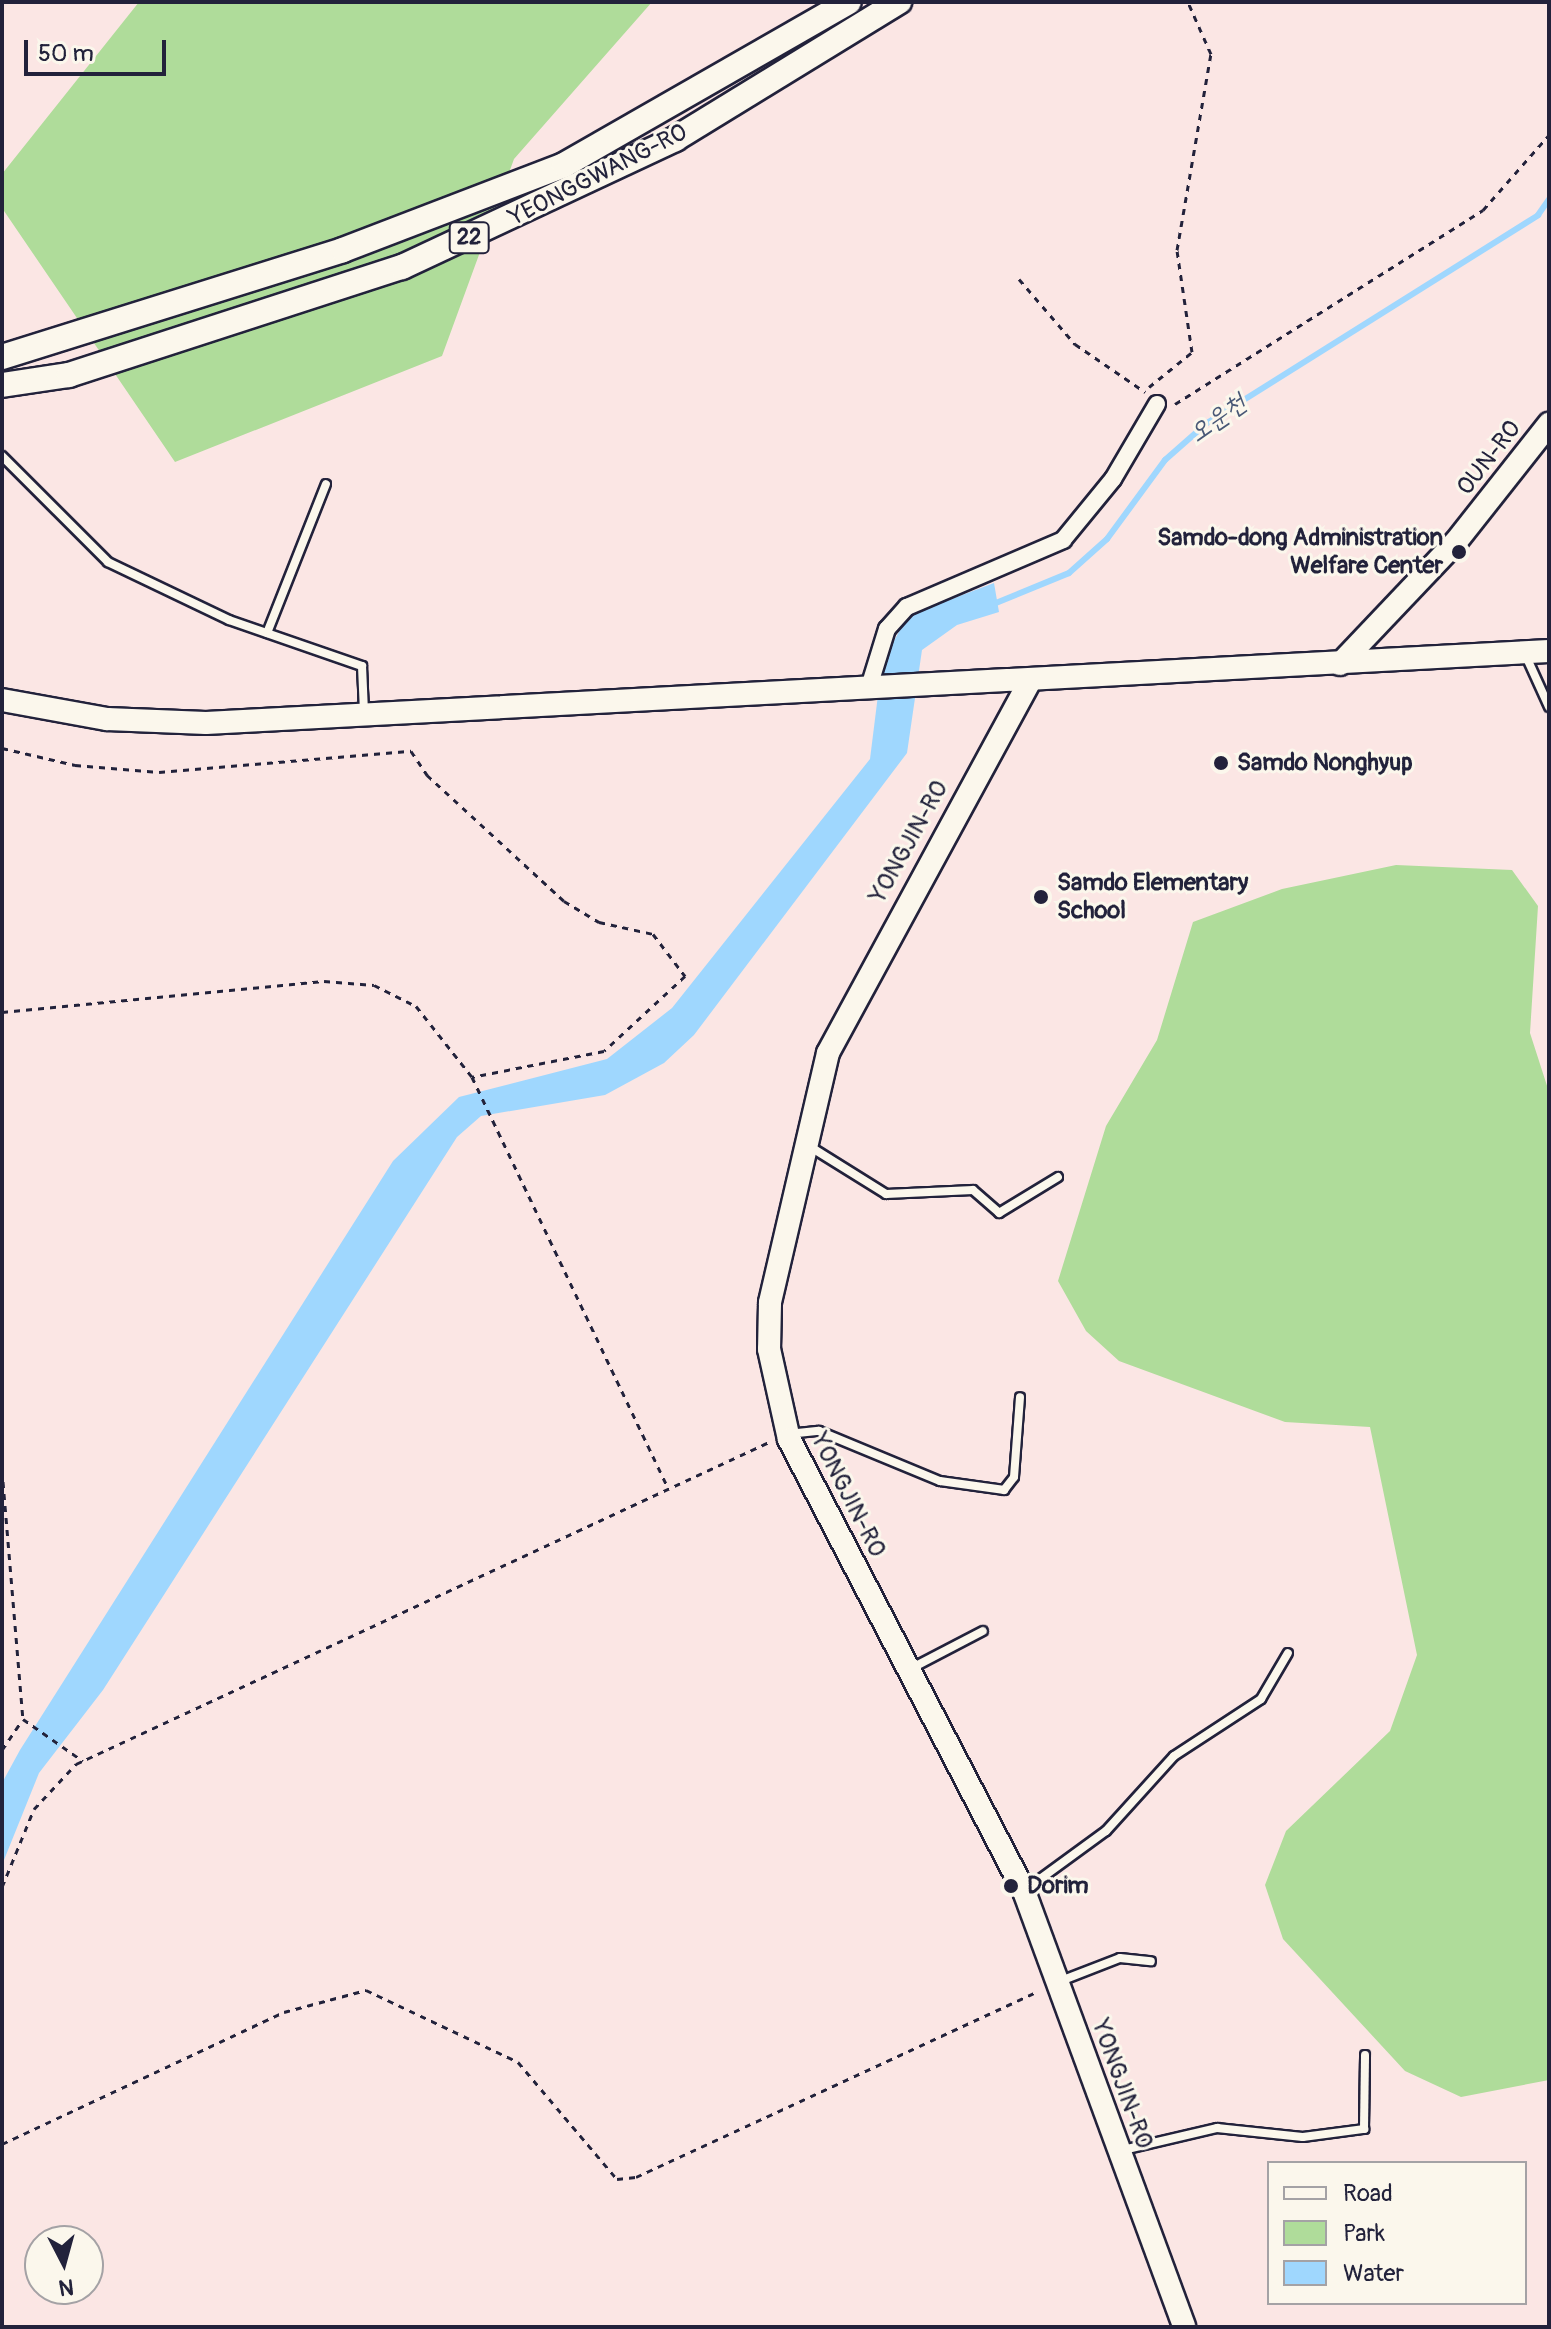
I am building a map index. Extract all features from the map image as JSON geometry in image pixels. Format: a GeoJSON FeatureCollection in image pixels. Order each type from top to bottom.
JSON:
{"type":"FeatureCollection","features":[{"type":"Feature","properties":{"kind":"main road","name":"YEONGGWANG-RO"},"geometry":{"type":"LineString","coordinates":[[2,357],[343,250],[564,165],[849,2]]}},
{"type":"Feature","properties":{"kind":"main road","name":"YEONGGWANG-RO"},"geometry":{"type":"LineString","coordinates":[[2,385],[69,375],[402,267],[675,139],[899,2]]}},
{"type":"Feature","properties":{"kind":"main road","name":"OUN-RO"},"geometry":{"type":"LineString","coordinates":[[1340,664],[1455,543],[1549,424]]}},
{"type":"Feature","properties":{"kind":"main road"},"geometry":{"type":"LineString","coordinates":[[2,700],[57,714],[154,722],[1549,651]]}},
{"type":"Feature","properties":{"kind":"main road","name":"YONGJIN-RO"},"geometry":{"type":"LineString","coordinates":[[1031,679],[848,1009],[819,1079],[768,1324],[787,1434],[1024,1891],[1184,2327]]}},
{"type":"Feature","properties":{"kind":"street"},"geometry":{"type":"LineString","coordinates":[[869,687],[887,629],[907,607],[1063,540],[1113,479],[1157,404]]}},
{"type":"Feature","properties":{"kind":"lane"},"geometry":{"type":"LineString","coordinates":[[2,456],[108,562],[267,633],[362,666],[364,713]]}},
{"type":"Feature","properties":{"kind":"lane"},"geometry":{"type":"LineString","coordinates":[[267,633],[326,484]]}},
{"type":"Feature","properties":{"kind":"lane"},"geometry":{"type":"LineString","coordinates":[[1525,653],[1549,707]]}},
{"type":"Feature","properties":{"kind":"lane"},"geometry":{"type":"LineString","coordinates":[[805,1143],[878,1191],[916,1198],[973,1190],[999,1213],[1058,1177]]}},
{"type":"Feature","properties":{"kind":"lane"},"geometry":{"type":"LineString","coordinates":[[787,1434],[819,1431],[931,1478],[1004,1490],[1014,1477],[1020,1397]]}},
{"type":"Feature","properties":{"kind":"lane"},"geometry":{"type":"LineString","coordinates":[[909,1669],[983,1631]]}},
{"type":"Feature","properties":{"kind":"lane"},"geometry":{"type":"LineString","coordinates":[[1024,1891],[1106,1831],[1174,1756],[1261,1699],[1288,1653]]}},
{"type":"Feature","properties":{"kind":"lane"},"geometry":{"type":"LineString","coordinates":[[1057,1982],[1120,1958],[1151,1961]]}},
{"type":"Feature","properties":{"kind":"lane"},"geometry":{"type":"LineString","coordinates":[[1118,2151],[1217,2128],[1303,2137],[1364,2129],[1365,2055]]}},
{"type":"Feature","properties":{"kind":"path"},"geometry":{"type":"LineString","coordinates":[[1143,390],[1183,366],[1192,352],[1177,250],[1211,54],[1188,2]]}},
{"type":"Feature","properties":{"kind":"path"},"geometry":{"type":"LineString","coordinates":[[1019,279],[1075,344],[1143,390],[1157,404],[1209,389],[1399,269],[1483,210],[1549,135]]}},
{"type":"Feature","properties":{"kind":"path"},"geometry":{"type":"LineString","coordinates":[[2,748],[64,764],[159,772],[411,751],[427,775],[564,901],[599,922],[653,934],[685,976],[604,1051],[472,1077]]}},
{"type":"Feature","properties":{"kind":"path"},"geometry":{"type":"LineString","coordinates":[[2,1012],[261,984],[361,983],[430,1017],[472,1077],[668,1488]]}},
{"type":"Feature","properties":{"kind":"path"},"geometry":{"type":"LineString","coordinates":[[2,1887],[42,1796],[83,1761],[787,1434]]}},
{"type":"Feature","properties":{"kind":"path"},"geometry":{"type":"LineString","coordinates":[[2,1470],[23,1719],[2,1750]]}},
{"type":"Feature","properties":{"kind":"path"},"geometry":{"type":"LineString","coordinates":[[23,1719],[83,1761]]}},
{"type":"Feature","properties":{"kind":"path"},"geometry":{"type":"LineString","coordinates":[[2,2144],[284,2012],[366,1990],[518,2062],[617,2179],[636,2177],[1057,1982]]}},
{"type":"Feature","properties":{"kind":"green space"},"geometry":{"type":"Polygon","coordinates":[[[139,2],[652,2],[514,159],[442,356],[175,462],[2,208],[2,174],[139,2]]]}},
{"type":"Feature","properties":{"kind":"green space"},"geometry":{"type":"Polygon","coordinates":[[[1396,865],[1512,870],[1538,906],[1530,1033],[1549,1092],[1549,2080],[1461,2097],[1405,2071],[1283,1939],[1265,1885],[1286,1831],[1390,1731],[1417,1655],[1370,1427],[1285,1422],[1119,1361],[1086,1331],[1058,1281],[1106,1126],[1157,1040],[1193,922],[1282,889],[1396,865]]]}},
{"type":"Feature","properties":{"kind":"water"},"geometry":{"type":"Polygon","coordinates":[[[994,583],[999,612],[957,625],[922,650],[907,753],[694,1035],[664,1063],[605,1095],[481,1116],[457,1137],[103,1690],[39,1773],[2,1865],[2,1783],[20,1750],[393,1161],[459,1097],[607,1059],[672,1008],[870,759],[882,663],[902,626],[917,612],[994,583]]]}},
{"type":"Feature","properties":{"kind":"waterway","name":"오운천"},"geometry":{"type":"LineString","coordinates":[[991,605],[1069,573],[1107,539],[1165,460],[1207,423],[1538,215],[1549,199]]}},
{"type":"Feature","properties":{"kind":"place","name":"Samdo-dong Administration Welfare Center"},"geometry":{"type":"Point","coordinates":[1459,552]}},
{"type":"Feature","properties":{"kind":"place","name":"Samdo Nonghyup"},"geometry":{"type":"Point","coordinates":[1221,763]}},
{"type":"Feature","properties":{"kind":"place","name":"Samdo Elementary School"},"geometry":{"type":"Point","coordinates":[1041,897]}},
{"type":"Feature","properties":{"kind":"place","name":"Dorim"},"geometry":{"type":"Point","coordinates":[1011,1886]}}]}
